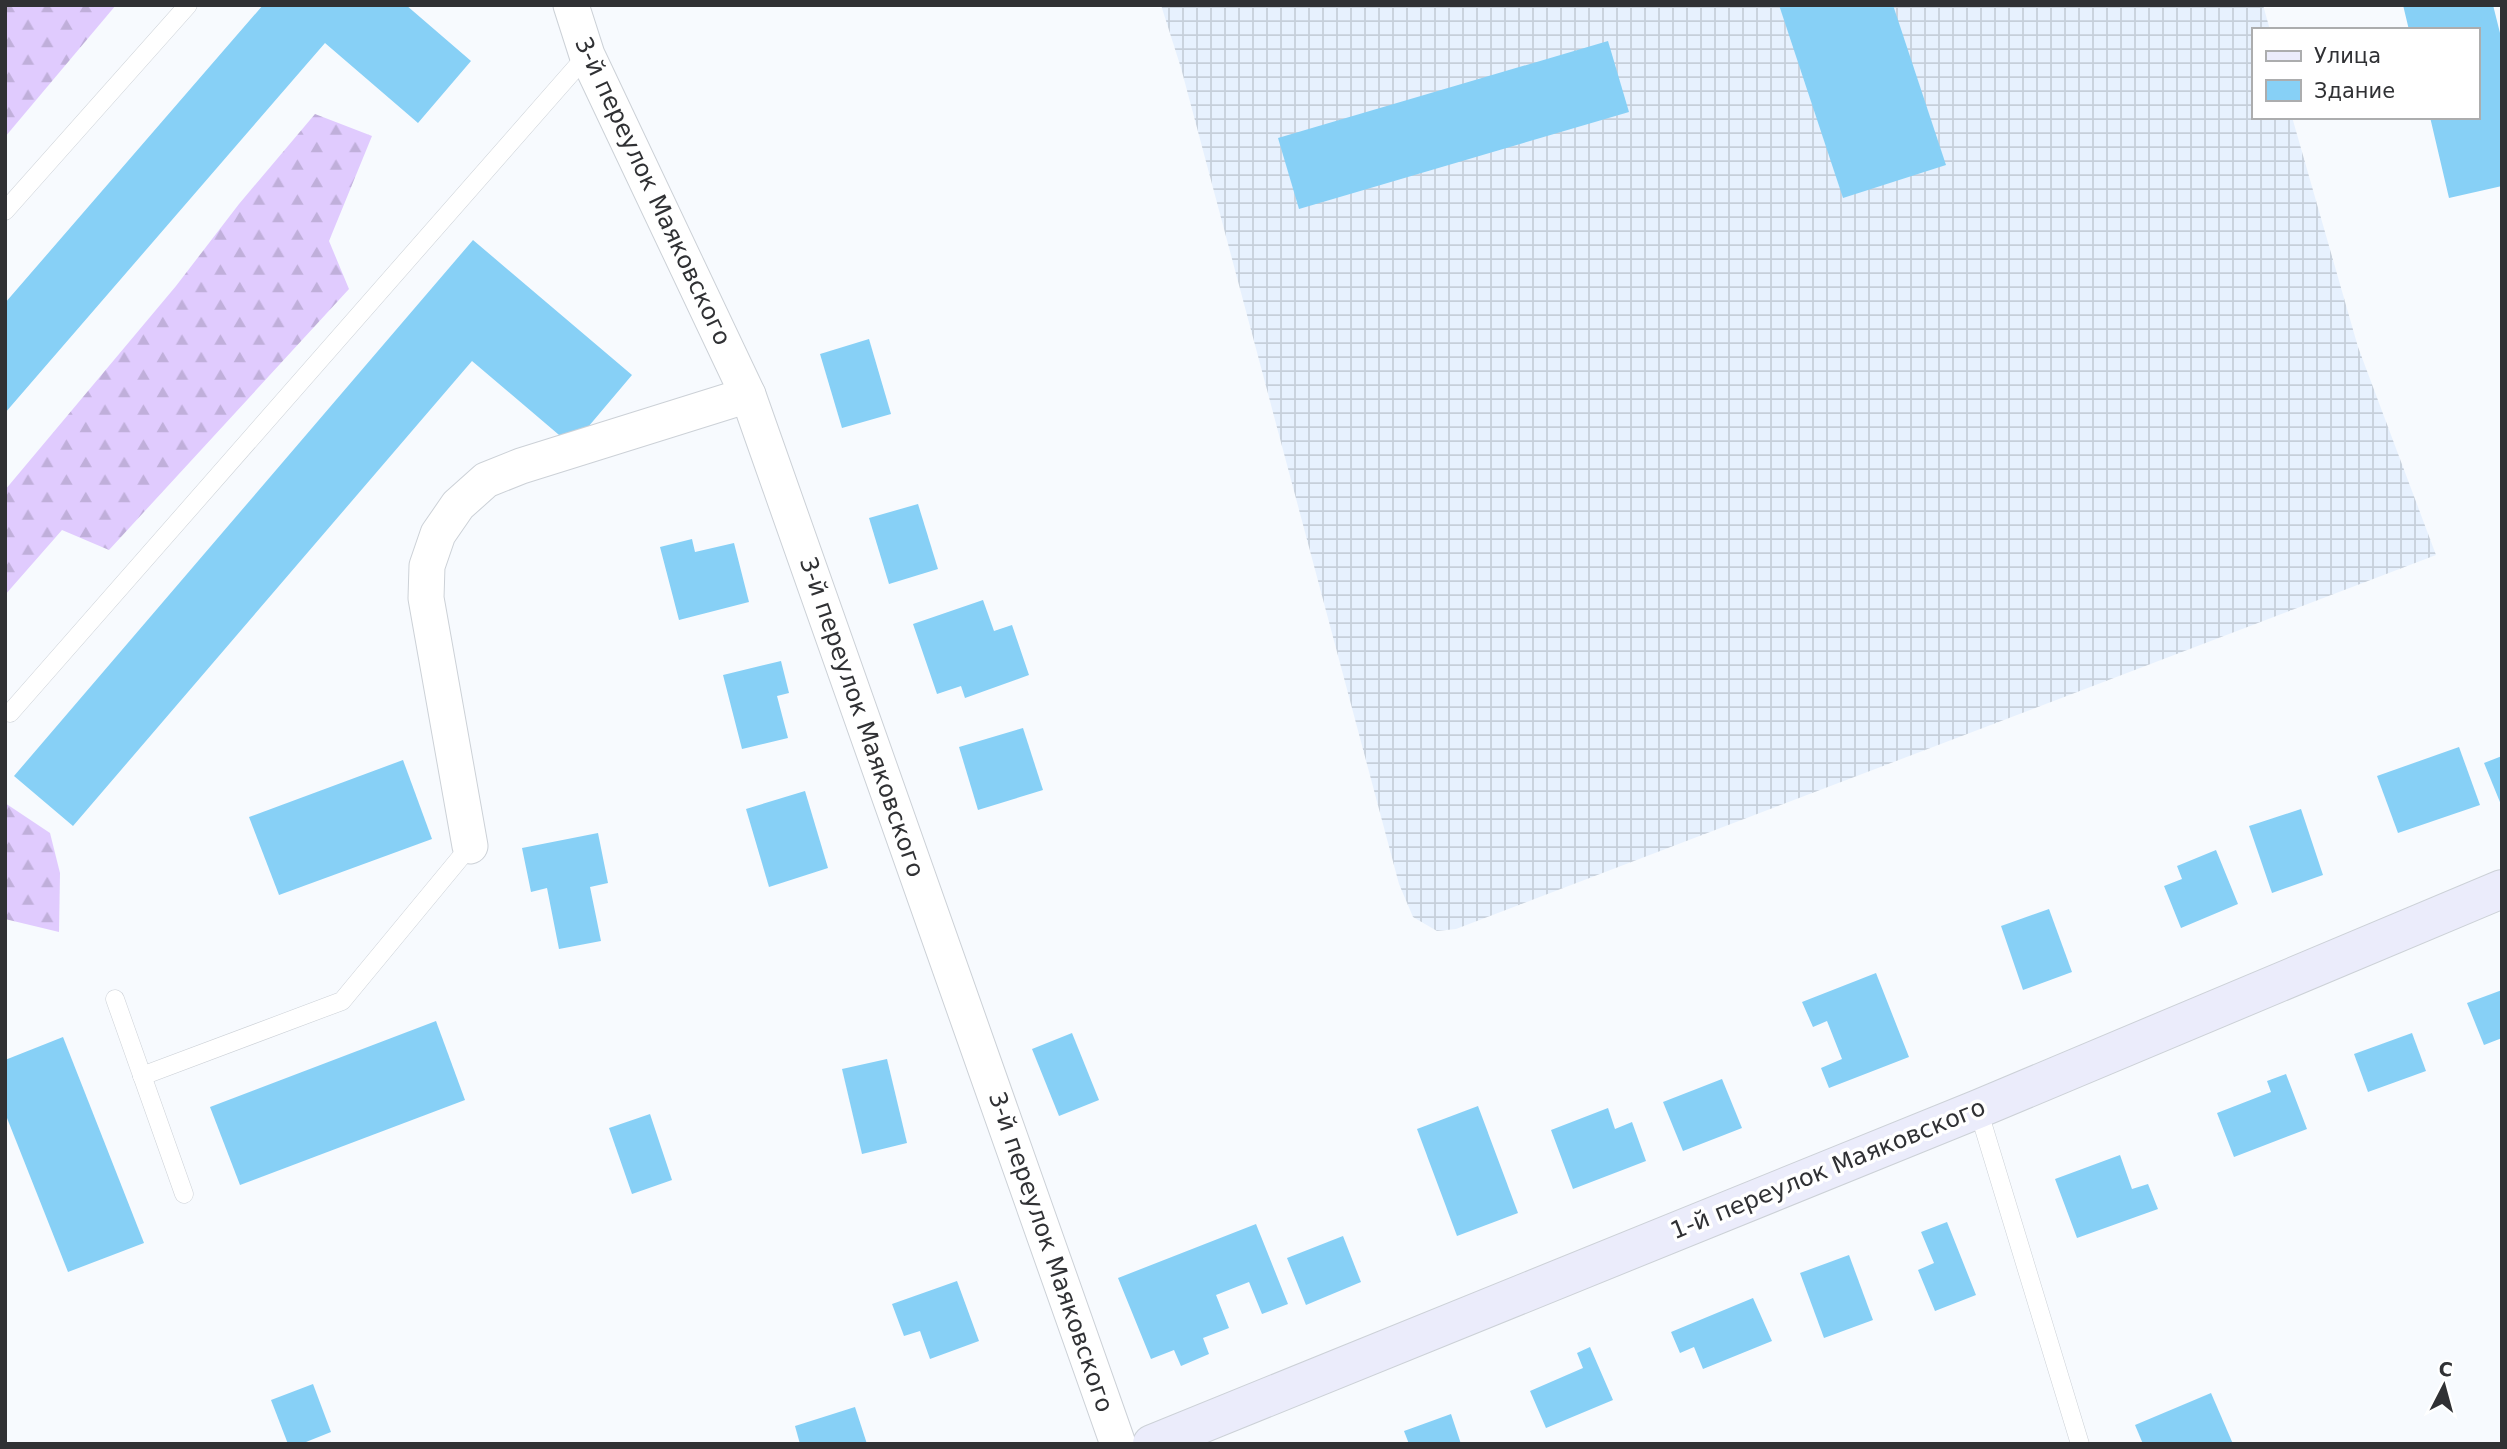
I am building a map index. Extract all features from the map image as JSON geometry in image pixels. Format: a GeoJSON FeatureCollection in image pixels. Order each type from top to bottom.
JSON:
{"type":"FeatureCollection","features":[{"type":"Feature","properties":{"kind":"street","name":"3-й переулок Маяковского"},"geometry":{"type":"LineString","coordinates":[[571,5],[587,55],[748,395],[1118,1444]]}},
{"type":"Feature","properties":{"kind":"street"},"geometry":{"type":"LineString","coordinates":[[470,846],[426,598],[427,566],[438,534],[457,505],[486,480],[521,466],[748,395]]}},
{"type":"Feature","properties":{"kind":"street","name":"1-й переулок Маяковского"},"geometry":{"type":"LineString","coordinates":[[1152,1444],[1978,1108],[2502,889]]}},
{"type":"Feature","properties":{"kind":"lane"},"geometry":{"type":"LineString","coordinates":[[5,211],[188,5]]}},
{"type":"Feature","properties":{"kind":"lane"},"geometry":{"type":"LineString","coordinates":[[10,713],[587,55]]}},
{"type":"Feature","properties":{"kind":"lane"},"geometry":{"type":"LineString","coordinates":[[142,1076],[342,1001],[470,846]]}},
{"type":"Feature","properties":{"kind":"lane"},"geometry":{"type":"LineString","coordinates":[[115,999],[184,1194]]}},
{"type":"Feature","properties":{"kind":"lane"},"geometry":{"type":"LineString","coordinates":[[1978,1108],[2080,1444]]}},
{"type":"Feature","properties":{"kind":"shaded area"},"geometry":{"type":"Polygon","coordinates":[[[1161,5],[2263,5],[2269,28],[2252,28],[2252,119],[2293,119],[2358,347],[2436,555],[1456,929],[1437,931],[1413,917],[1399,884],[1181,68],[1161,5]]]}},
{"type":"Feature","properties":{"kind":"green space"},"geometry":{"type":"Polygon","coordinates":[[[5,5],[116,5],[5,137],[5,5]]]}},
{"type":"Feature","properties":{"kind":"green space"},"geometry":{"type":"Polygon","coordinates":[[[315,114],[372,136],[329,241],[349,289],[109,550],[62,530],[5,595],[5,490],[176,286],[239,204],[315,114]]]}},
{"type":"Feature","properties":{"kind":"green space"},"geometry":{"type":"Polygon","coordinates":[[[5,803],[50,833],[60,873],[59,932],[5,919],[5,803]]]}},
{"type":"Feature","properties":{"kind":"building"},"geometry":{"type":"Polygon","coordinates":[[[263,5],[406,5],[471,61],[418,123],[325,43],[5,413],[5,303],[263,5]]]}},
{"type":"Feature","properties":{"kind":"building"},"geometry":{"type":"Polygon","coordinates":[[[1779,5],[1893,5],[1946,165],[1843,198],[1779,5]]]}},
{"type":"Feature","properties":{"kind":"building"},"geometry":{"type":"Polygon","coordinates":[[[2403,5],[2493,5],[2502,41],[2502,186],[2449,198],[2430,119],[2479,119],[2479,28],[2409,28],[2403,5]]]}},
{"type":"Feature","properties":{"kind":"building"},"geometry":{"type":"Polygon","coordinates":[[[1608,41],[1629,112],[1299,209],[1278,138],[1608,41]]]}},
{"type":"Feature","properties":{"kind":"building"},"geometry":{"type":"Polygon","coordinates":[[[473,240],[632,375],[572,446],[472,361],[73,826],[14,776],[473,240]]]}},
{"type":"Feature","properties":{"kind":"building"},"geometry":{"type":"Polygon","coordinates":[[[869,339],[891,414],[842,428],[820,354],[869,339]]]}},
{"type":"Feature","properties":{"kind":"building"},"geometry":{"type":"Polygon","coordinates":[[[918,504],[938,569],[889,584],[869,518],[918,504]]]}},
{"type":"Feature","properties":{"kind":"building"},"geometry":{"type":"Polygon","coordinates":[[[692,539],[695,552],[734,543],[749,602],[679,620],[660,547],[692,539]]]}},
{"type":"Feature","properties":{"kind":"building"},"geometry":{"type":"Polygon","coordinates":[[[983,600],[994,631],[1012,625],[1029,675],[965,698],[961,686],[937,694],[913,624],[983,600]]]}},
{"type":"Feature","properties":{"kind":"building"},"geometry":{"type":"Polygon","coordinates":[[[781,661],[789,693],[777,696],[788,738],[742,749],[723,675],[781,661]]]}},
{"type":"Feature","properties":{"kind":"building"},"geometry":{"type":"Polygon","coordinates":[[[1023,728],[1043,790],[978,810],[959,747],[1023,728]]]}},
{"type":"Feature","properties":{"kind":"building"},"geometry":{"type":"Polygon","coordinates":[[[2459,747],[2480,805],[2398,833],[2377,776],[2459,747]]]}},
{"type":"Feature","properties":{"kind":"building"},"geometry":{"type":"Polygon","coordinates":[[[2502,756],[2502,807],[2484,763],[2502,756]]]}},
{"type":"Feature","properties":{"kind":"building"},"geometry":{"type":"Polygon","coordinates":[[[403,760],[432,839],[279,895],[249,817],[403,760]]]}},
{"type":"Feature","properties":{"kind":"building"},"geometry":{"type":"Polygon","coordinates":[[[805,791],[828,868],[769,887],[746,809],[805,791]]]}},
{"type":"Feature","properties":{"kind":"building"},"geometry":{"type":"Polygon","coordinates":[[[2301,809],[2323,875],[2272,893],[2249,826],[2301,809]]]}},
{"type":"Feature","properties":{"kind":"building"},"geometry":{"type":"Polygon","coordinates":[[[598,833],[608,883],[590,887],[601,941],[559,949],[547,888],[531,892],[522,848],[598,833]]]}},
{"type":"Feature","properties":{"kind":"building"},"geometry":{"type":"Polygon","coordinates":[[[2216,850],[2238,904],[2181,928],[2164,886],[2182,879],[2177,866],[2216,850]]]}},
{"type":"Feature","properties":{"kind":"building"},"geometry":{"type":"Polygon","coordinates":[[[2049,909],[2072,972],[2023,990],[2001,926],[2049,909]]]}},
{"type":"Feature","properties":{"kind":"building"},"geometry":{"type":"Polygon","coordinates":[[[1876,973],[1909,1057],[1829,1088],[1821,1068],[1842,1059],[1827,1021],[1813,1027],[1802,1002],[1876,973]]]}},
{"type":"Feature","properties":{"kind":"building"},"geometry":{"type":"Polygon","coordinates":[[[2502,990],[2502,1038],[2484,1045],[2467,1003],[2502,990]]]}},
{"type":"Feature","properties":{"kind":"building"},"geometry":{"type":"Polygon","coordinates":[[[436,1021],[465,1100],[240,1185],[210,1107],[436,1021]]]}},
{"type":"Feature","properties":{"kind":"building"},"geometry":{"type":"Polygon","coordinates":[[[1072,1033],[1099,1100],[1059,1116],[1032,1049],[1072,1033]]]}},
{"type":"Feature","properties":{"kind":"building"},"geometry":{"type":"Polygon","coordinates":[[[2412,1033],[2426,1071],[2368,1092],[2354,1054],[2412,1033]]]}},
{"type":"Feature","properties":{"kind":"building"},"geometry":{"type":"Polygon","coordinates":[[[63,1037],[144,1243],[68,1272],[5,1113],[5,1060],[63,1037]]]}},
{"type":"Feature","properties":{"kind":"building"},"geometry":{"type":"Polygon","coordinates":[[[887,1059],[907,1143],[862,1154],[842,1069],[887,1059]]]}},
{"type":"Feature","properties":{"kind":"building"},"geometry":{"type":"Polygon","coordinates":[[[2286,1074],[2307,1129],[2234,1157],[2217,1113],[2271,1092],[2267,1081],[2286,1074]]]}},
{"type":"Feature","properties":{"kind":"building"},"geometry":{"type":"Polygon","coordinates":[[[1722,1079],[1742,1128],[1683,1151],[1663,1102],[1722,1079]]]}},
{"type":"Feature","properties":{"kind":"building"},"geometry":{"type":"Polygon","coordinates":[[[1478,1106],[1518,1213],[1457,1236],[1417,1129],[1478,1106]]]}},
{"type":"Feature","properties":{"kind":"building"},"geometry":{"type":"Polygon","coordinates":[[[1608,1108],[1615,1129],[1632,1122],[1646,1161],[1573,1189],[1551,1130],[1608,1108]]]}},
{"type":"Feature","properties":{"kind":"building"},"geometry":{"type":"Polygon","coordinates":[[[650,1114],[672,1180],[632,1194],[609,1128],[650,1114]]]}},
{"type":"Feature","properties":{"kind":"building"},"geometry":{"type":"Polygon","coordinates":[[[2120,1155],[2132,1189],[2148,1184],[2158,1209],[2077,1238],[2055,1179],[2120,1155]]]}},
{"type":"Feature","properties":{"kind":"building"},"geometry":{"type":"Polygon","coordinates":[[[1947,1222],[1976,1295],[1935,1311],[1918,1270],[1934,1263],[1921,1232],[1947,1222]]]}},
{"type":"Feature","properties":{"kind":"building"},"geometry":{"type":"Polygon","coordinates":[[[1256,1224],[1288,1304],[1262,1314],[1249,1282],[1216,1295],[1229,1328],[1203,1338],[1209,1354],[1181,1366],[1174,1350],[1151,1359],[1118,1278],[1256,1224]]]}},
{"type":"Feature","properties":{"kind":"building"},"geometry":{"type":"Polygon","coordinates":[[[1343,1236],[1361,1282],[1306,1305],[1287,1258],[1343,1236]]]}},
{"type":"Feature","properties":{"kind":"building"},"geometry":{"type":"Polygon","coordinates":[[[1849,1255],[1873,1320],[1824,1338],[1800,1273],[1849,1255]]]}},
{"type":"Feature","properties":{"kind":"building"},"geometry":{"type":"Polygon","coordinates":[[[957,1281],[979,1341],[930,1359],[920,1331],[904,1336],[892,1304],[957,1281]]]}},
{"type":"Feature","properties":{"kind":"building"},"geometry":{"type":"Polygon","coordinates":[[[1753,1298],[1772,1341],[1703,1369],[1694,1347],[1680,1353],[1671,1332],[1753,1298]]]}},
{"type":"Feature","properties":{"kind":"building"},"geometry":{"type":"Polygon","coordinates":[[[1590,1347],[1613,1400],[1546,1428],[1530,1391],[1583,1368],[1577,1353],[1590,1347]]]}},
{"type":"Feature","properties":{"kind":"building"},"geometry":{"type":"Polygon","coordinates":[[[313,1384],[331,1432],[301,1444],[288,1444],[271,1400],[313,1384]]]}},
{"type":"Feature","properties":{"kind":"building"},"geometry":{"type":"Polygon","coordinates":[[[2211,1393],[2233,1444],[2143,1444],[2135,1425],[2211,1393]]]}},
{"type":"Feature","properties":{"kind":"building"},"geometry":{"type":"Polygon","coordinates":[[[855,1407],[867,1444],[800,1444],[795,1426],[855,1407]]]}},
{"type":"Feature","properties":{"kind":"building"},"geometry":{"type":"Polygon","coordinates":[[[1451,1414],[1461,1444],[1409,1444],[1404,1431],[1451,1414]]]}}]}
